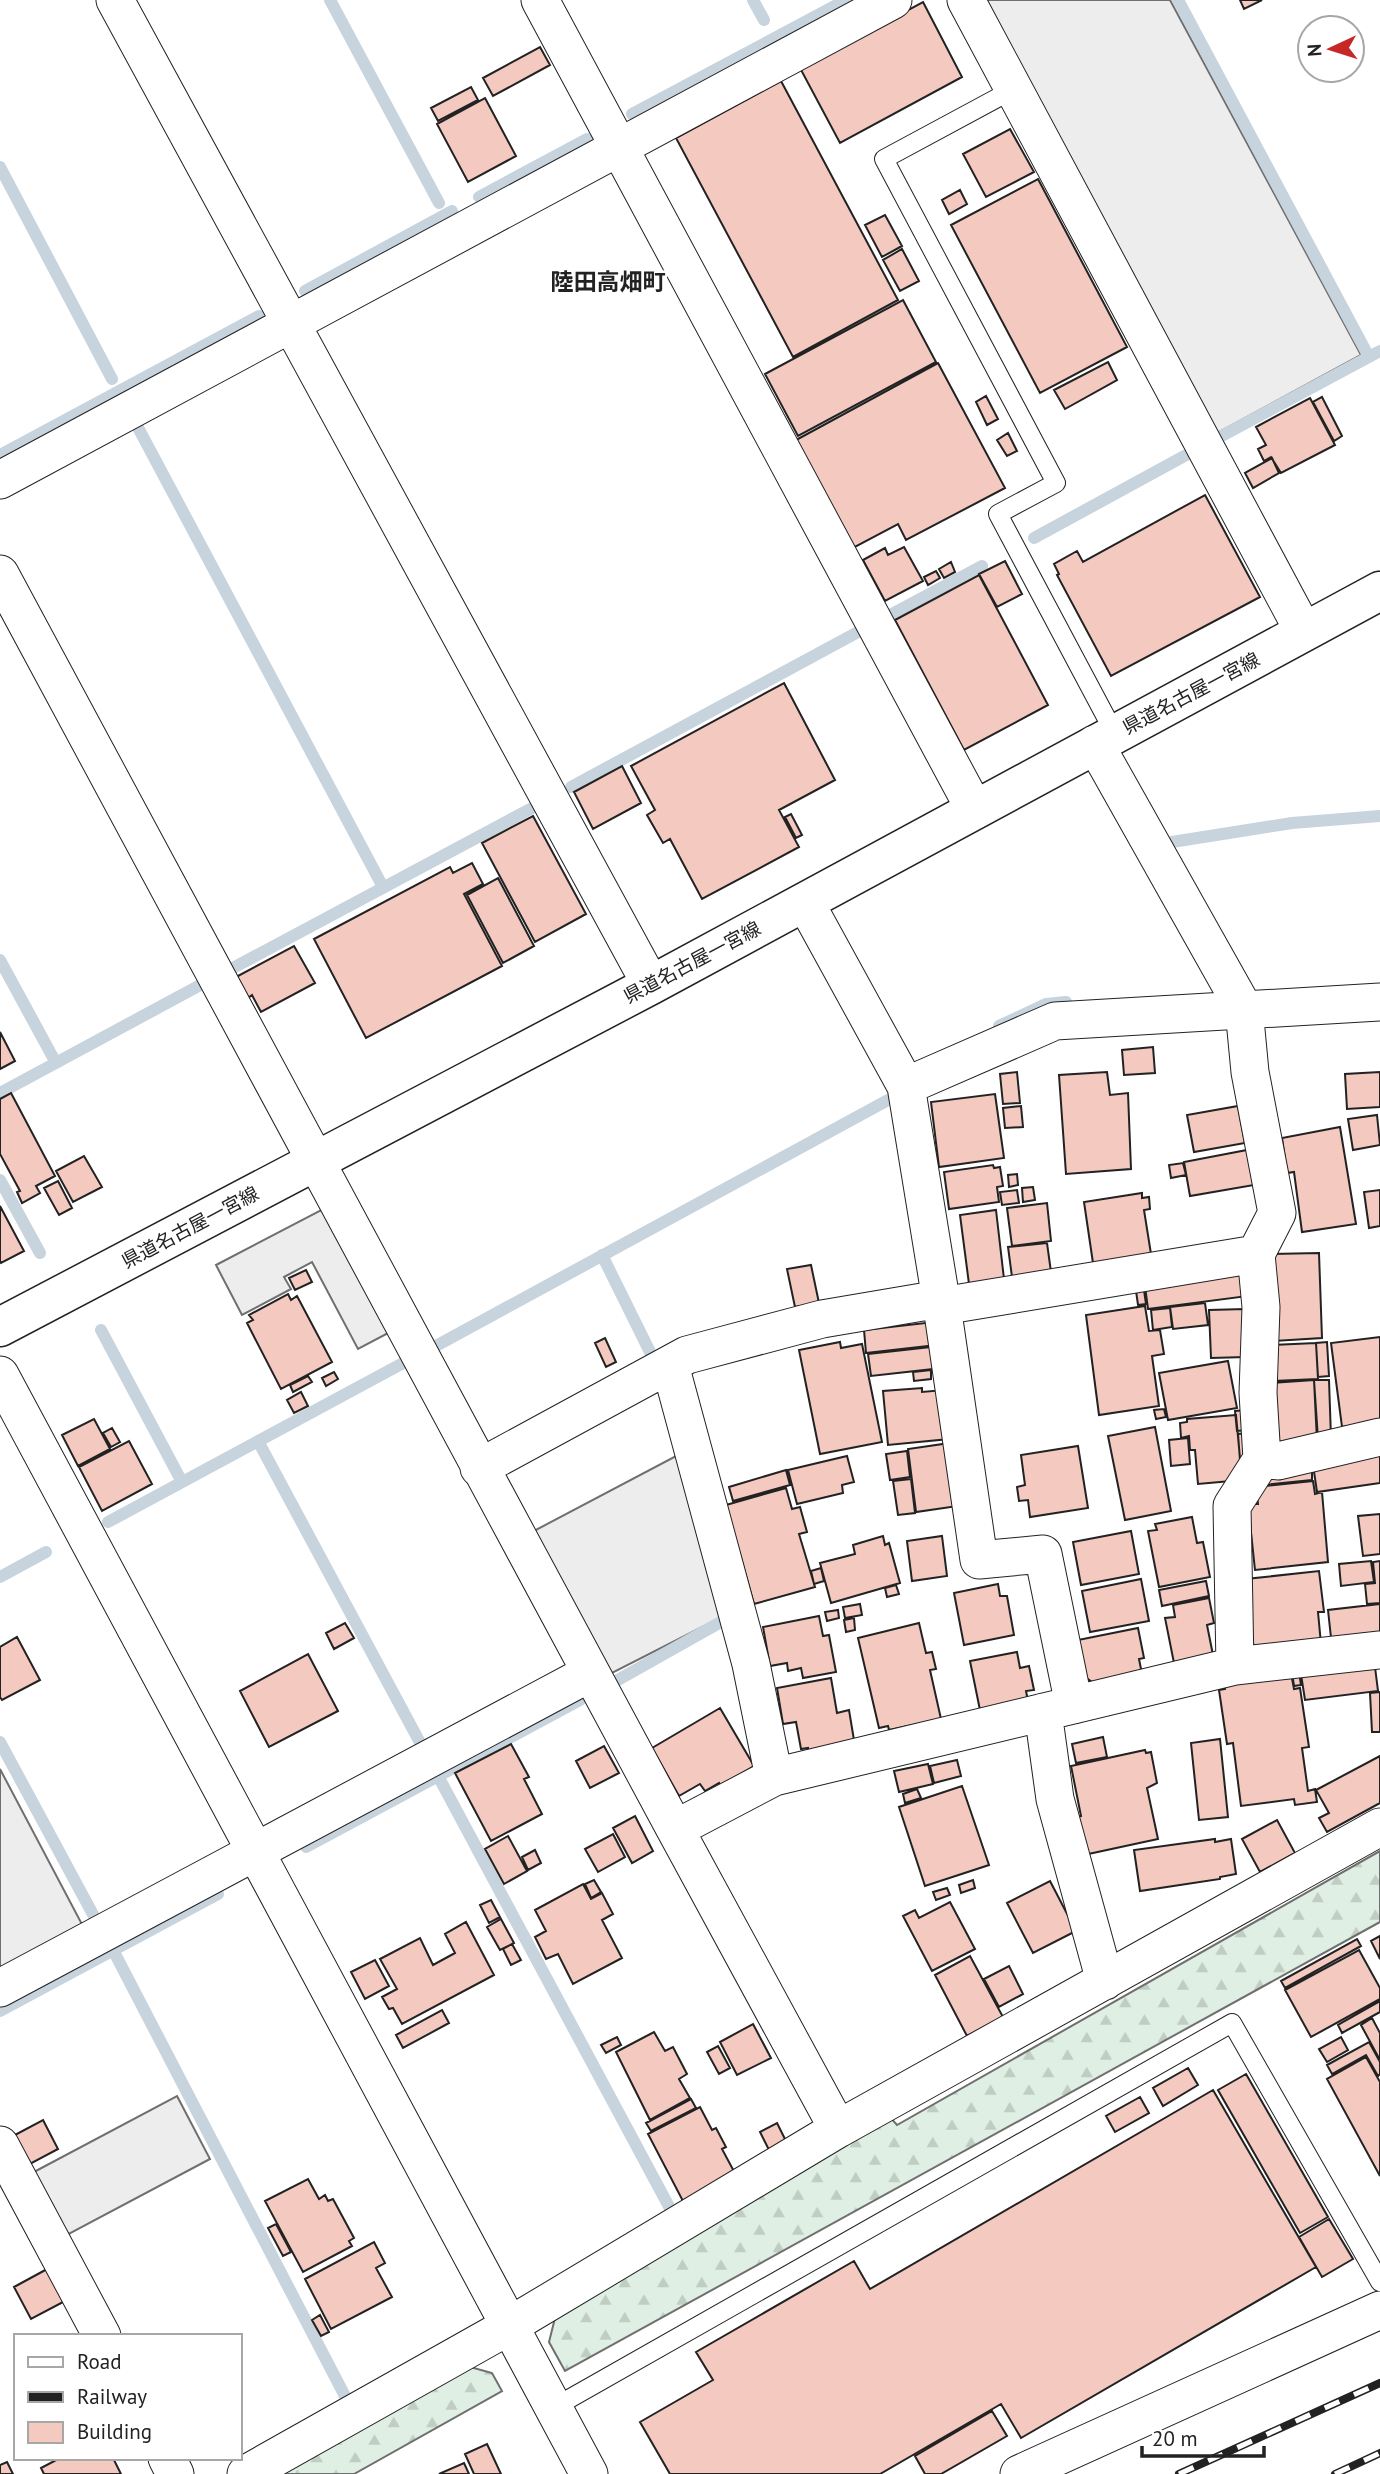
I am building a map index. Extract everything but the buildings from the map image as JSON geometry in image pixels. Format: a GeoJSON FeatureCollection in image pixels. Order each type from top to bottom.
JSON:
{"type":"FeatureCollection","features":[{"type":"Feature","properties":{"kind":"main road","name":"県道名古屋一宮線"},"geometry":{"type":"LineString","coordinates":[[0,1327],[651,985],[1380,591]]}},
{"type":"Feature","properties":{"kind":"street"},"geometry":{"type":"LineString","coordinates":[[116,0],[651,985]]}},
{"type":"Feature","properties":{"kind":"street"},"geometry":{"type":"LineString","coordinates":[[540,0],[975,810]]}},
{"type":"Feature","properties":{"kind":"street"},"geometry":{"type":"LineString","coordinates":[[0,480],[892,0]]}},
{"type":"Feature","properties":{"kind":"street"},"geometry":{"type":"LineString","coordinates":[[966,0],[1304,632]]}},
{"type":"Feature","properties":{"kind":"street"},"geometry":{"type":"LineString","coordinates":[[0,574],[838,2129]]}},
{"type":"Feature","properties":{"kind":"street"},"geometry":{"type":"LineString","coordinates":[[1105,739],[1244,1009],[1250,1072],[1277,1213],[1256,1254],[1261,1307],[1258,1393],[1262,1459],[1232,1506],[1235,1665]]}},
{"type":"Feature","properties":{"kind":"street"},"geometry":{"type":"LineString","coordinates":[[805,902],[906,1086],[979,1560],[1043,1554],[1058,1708],[1055,1799],[1105,1981]]}},
{"type":"Feature","properties":{"kind":"street"},"geometry":{"type":"LineString","coordinates":[[906,1086],[1055,1021],[1380,1002]]}},
{"type":"Feature","properties":{"kind":"street"},"geometry":{"type":"LineString","coordinates":[[480,1468],[687,1355],[822,1319],[1256,1254]]}},
{"type":"Feature","properties":{"kind":"street"},"geometry":{"type":"LineString","coordinates":[[670,1365],[751,1664],[774,1777]]}},
{"type":"Feature","properties":{"kind":"street"},"geometry":{"type":"LineString","coordinates":[[0,1375],[589,2474]]}},
{"type":"Feature","properties":{"kind":"street"},"geometry":{"type":"LineString","coordinates":[[1262,1459],[1278,1461],[1380,1437]]}},
{"type":"Feature","properties":{"kind":"street"},"geometry":{"type":"LineString","coordinates":[[675,1829],[774,1777],[1235,1665],[1380,1650]]}},
{"type":"Feature","properties":{"kind":"street"},"geometry":{"type":"LineString","coordinates":[[0,1988],[590,1673]]}},
{"type":"Feature","properties":{"kind":"street"},"geometry":{"type":"LineString","coordinates":[[246,2474],[509,2326],[838,2129],[1380,1827]]}},
{"type":"Feature","properties":{"kind":"street"},"geometry":{"type":"LineString","coordinates":[[0,2144],[101,2334]]}},
{"type":"Feature","properties":{"kind":"street"},"geometry":{"type":"LineString","coordinates":[[1019,2474],[1380,2310]]}},
{"type":"Feature","properties":{"kind":"lane"},"geometry":{"type":"LineString","coordinates":[[1014,89],[884,159],[1056,483],[998,514],[1105,739]]}},
{"type":"Feature","properties":{"kind":"lane"},"geometry":{"type":"LineString","coordinates":[[553,2408],[1232,2023],[1380,2282]]}},
{"type":"Feature","properties":{"kind":"green space"},"geometry":{"type":"Polygon","coordinates":[[[1380,1851],[1380,1922],[565,2371],[549,2342],[557,2310],[890,2117],[897,2125],[1380,1851]]]}},
{"type":"Feature","properties":{"kind":"green space"},"geometry":{"type":"Polygon","coordinates":[[[463,2365],[492,2373],[502,2391],[354,2474],[266,2474],[463,2365]]]}},
{"type":"Feature","properties":{"kind":"shaded area"},"geometry":{"type":"Polygon","coordinates":[[[978,0],[1170,0],[1361,355],[1212,436],[978,0]]]}},
{"type":"Feature","properties":{"kind":"shaded area"},"geometry":{"type":"Polygon","coordinates":[[[327,1207],[392,1331],[358,1349],[312,1262],[284,1277],[291,1289],[242,1315],[216,1265],[327,1207]]]}},
{"type":"Feature","properties":{"kind":"shaded area"},"geometry":{"type":"Polygon","coordinates":[[[678,1455],[722,1617],[608,1675],[532,1532],[678,1455]]]}},
{"type":"Feature","properties":{"kind":"shaded area"},"geometry":{"type":"Polygon","coordinates":[[[0,1769],[85,1930],[0,1975],[0,1769]]]}},
{"type":"Feature","properties":{"kind":"shaded area"},"geometry":{"type":"Polygon","coordinates":[[[177,2096],[210,2159],[65,2236],[32,2173],[177,2096]]]}},
{"type":"Feature","properties":{"kind":"waterway"},"geometry":{"type":"LineString","coordinates":[[330,0],[439,203]]}},
{"type":"Feature","properties":{"kind":"waterway"},"geometry":{"type":"LineString","coordinates":[[753,0],[764,20]]}},
{"type":"Feature","properties":{"kind":"waterway"},"geometry":{"type":"LineString","coordinates":[[632,114],[846,0]]}},
{"type":"Feature","properties":{"kind":"waterway"},"geometry":{"type":"LineString","coordinates":[[1178,0],[1369,357]]}},
{"type":"Feature","properties":{"kind":"waterway"},"geometry":{"type":"LineString","coordinates":[[479,197],[587,139]]}},
{"type":"Feature","properties":{"kind":"waterway"},"geometry":{"type":"LineString","coordinates":[[0,167],[112,379]]}},
{"type":"Feature","properties":{"kind":"waterway"},"geometry":{"type":"LineString","coordinates":[[305,291],[452,211]]}},
{"type":"Feature","properties":{"kind":"waterway"},"geometry":{"type":"LineString","coordinates":[[0,455],[259,316]]}},
{"type":"Feature","properties":{"kind":"waterway"},"geometry":{"type":"LineString","coordinates":[[1216,439],[1380,351]]}},
{"type":"Feature","properties":{"kind":"waterway"},"geometry":{"type":"LineString","coordinates":[[134,420],[383,887]]}},
{"type":"Feature","properties":{"kind":"waterway"},"geometry":{"type":"LineString","coordinates":[[1034,538],[1188,454]]}},
{"type":"Feature","properties":{"kind":"waterway"},"geometry":{"type":"LineString","coordinates":[[890,615],[982,566]]}},
{"type":"Feature","properties":{"kind":"waterway"},"geometry":{"type":"LineString","coordinates":[[571,787],[858,632]]}},
{"type":"Feature","properties":{"kind":"waterway"},"geometry":{"type":"LineString","coordinates":[[231,969],[534,807]]}},
{"type":"Feature","properties":{"kind":"waterway"},"geometry":{"type":"LineString","coordinates":[[1172,842],[1292,823],[1380,816]]}},
{"type":"Feature","properties":{"kind":"waterway"},"geometry":{"type":"LineString","coordinates":[[0,960],[56,1063]]}},
{"type":"Feature","properties":{"kind":"waterway"},"geometry":{"type":"LineString","coordinates":[[0,1093],[204,983]]}},
{"type":"Feature","properties":{"kind":"waterway"},"geometry":{"type":"LineString","coordinates":[[999,1026],[1046,1004],[1066,1002]]}},
{"type":"Feature","properties":{"kind":"waterway"},"geometry":{"type":"LineString","coordinates":[[434,1347],[888,1100]]}},
{"type":"Feature","properties":{"kind":"waterway"},"geometry":{"type":"LineString","coordinates":[[0,1180],[40,1253]]}},
{"type":"Feature","properties":{"kind":"waterway"},"geometry":{"type":"LineString","coordinates":[[602,1255],[652,1356]]}},
{"type":"Feature","properties":{"kind":"waterway"},"geometry":{"type":"LineString","coordinates":[[101,1330],[182,1482]]}},
{"type":"Feature","properties":{"kind":"waterway"},"geometry":{"type":"LineString","coordinates":[[108,1522],[405,1362]]}},
{"type":"Feature","properties":{"kind":"waterway"},"geometry":{"type":"LineString","coordinates":[[258,1441],[424,1750]]}},
{"type":"Feature","properties":{"kind":"waterway"},"geometry":{"type":"LineString","coordinates":[[0,1577],[46,1552]]}},
{"type":"Feature","properties":{"kind":"waterway"},"geometry":{"type":"LineString","coordinates":[[616,1681],[728,1618]]}},
{"type":"Feature","properties":{"kind":"waterway"},"geometry":{"type":"LineString","coordinates":[[306,1847],[580,1700]]}},
{"type":"Feature","properties":{"kind":"waterway"},"geometry":{"type":"LineString","coordinates":[[0,1742],[96,1920]]}},
{"type":"Feature","properties":{"kind":"waterway"},"geometry":{"type":"LineString","coordinates":[[438,1776],[673,2214]]}},
{"type":"Feature","properties":{"kind":"waterway"},"geometry":{"type":"LineString","coordinates":[[0,2011],[218,1894]]}},
{"type":"Feature","properties":{"kind":"waterway"},"geometry":{"type":"LineString","coordinates":[[113,1950],[346,2398]]}},
{"type":"Feature","properties":{"kind":"railway"},"geometry":{"type":"LineString","coordinates":[[1179,2474],[1380,2383]]}},
{"type":"Feature","properties":{"kind":"railway"},"geometry":{"type":"LineString","coordinates":[[1335,2474],[1380,2453]]}},
{"type":"Feature","properties":{"kind":"district","name":"陸田高畑町"},"geometry":{"type":"Point","coordinates":[608,282]}}]}
